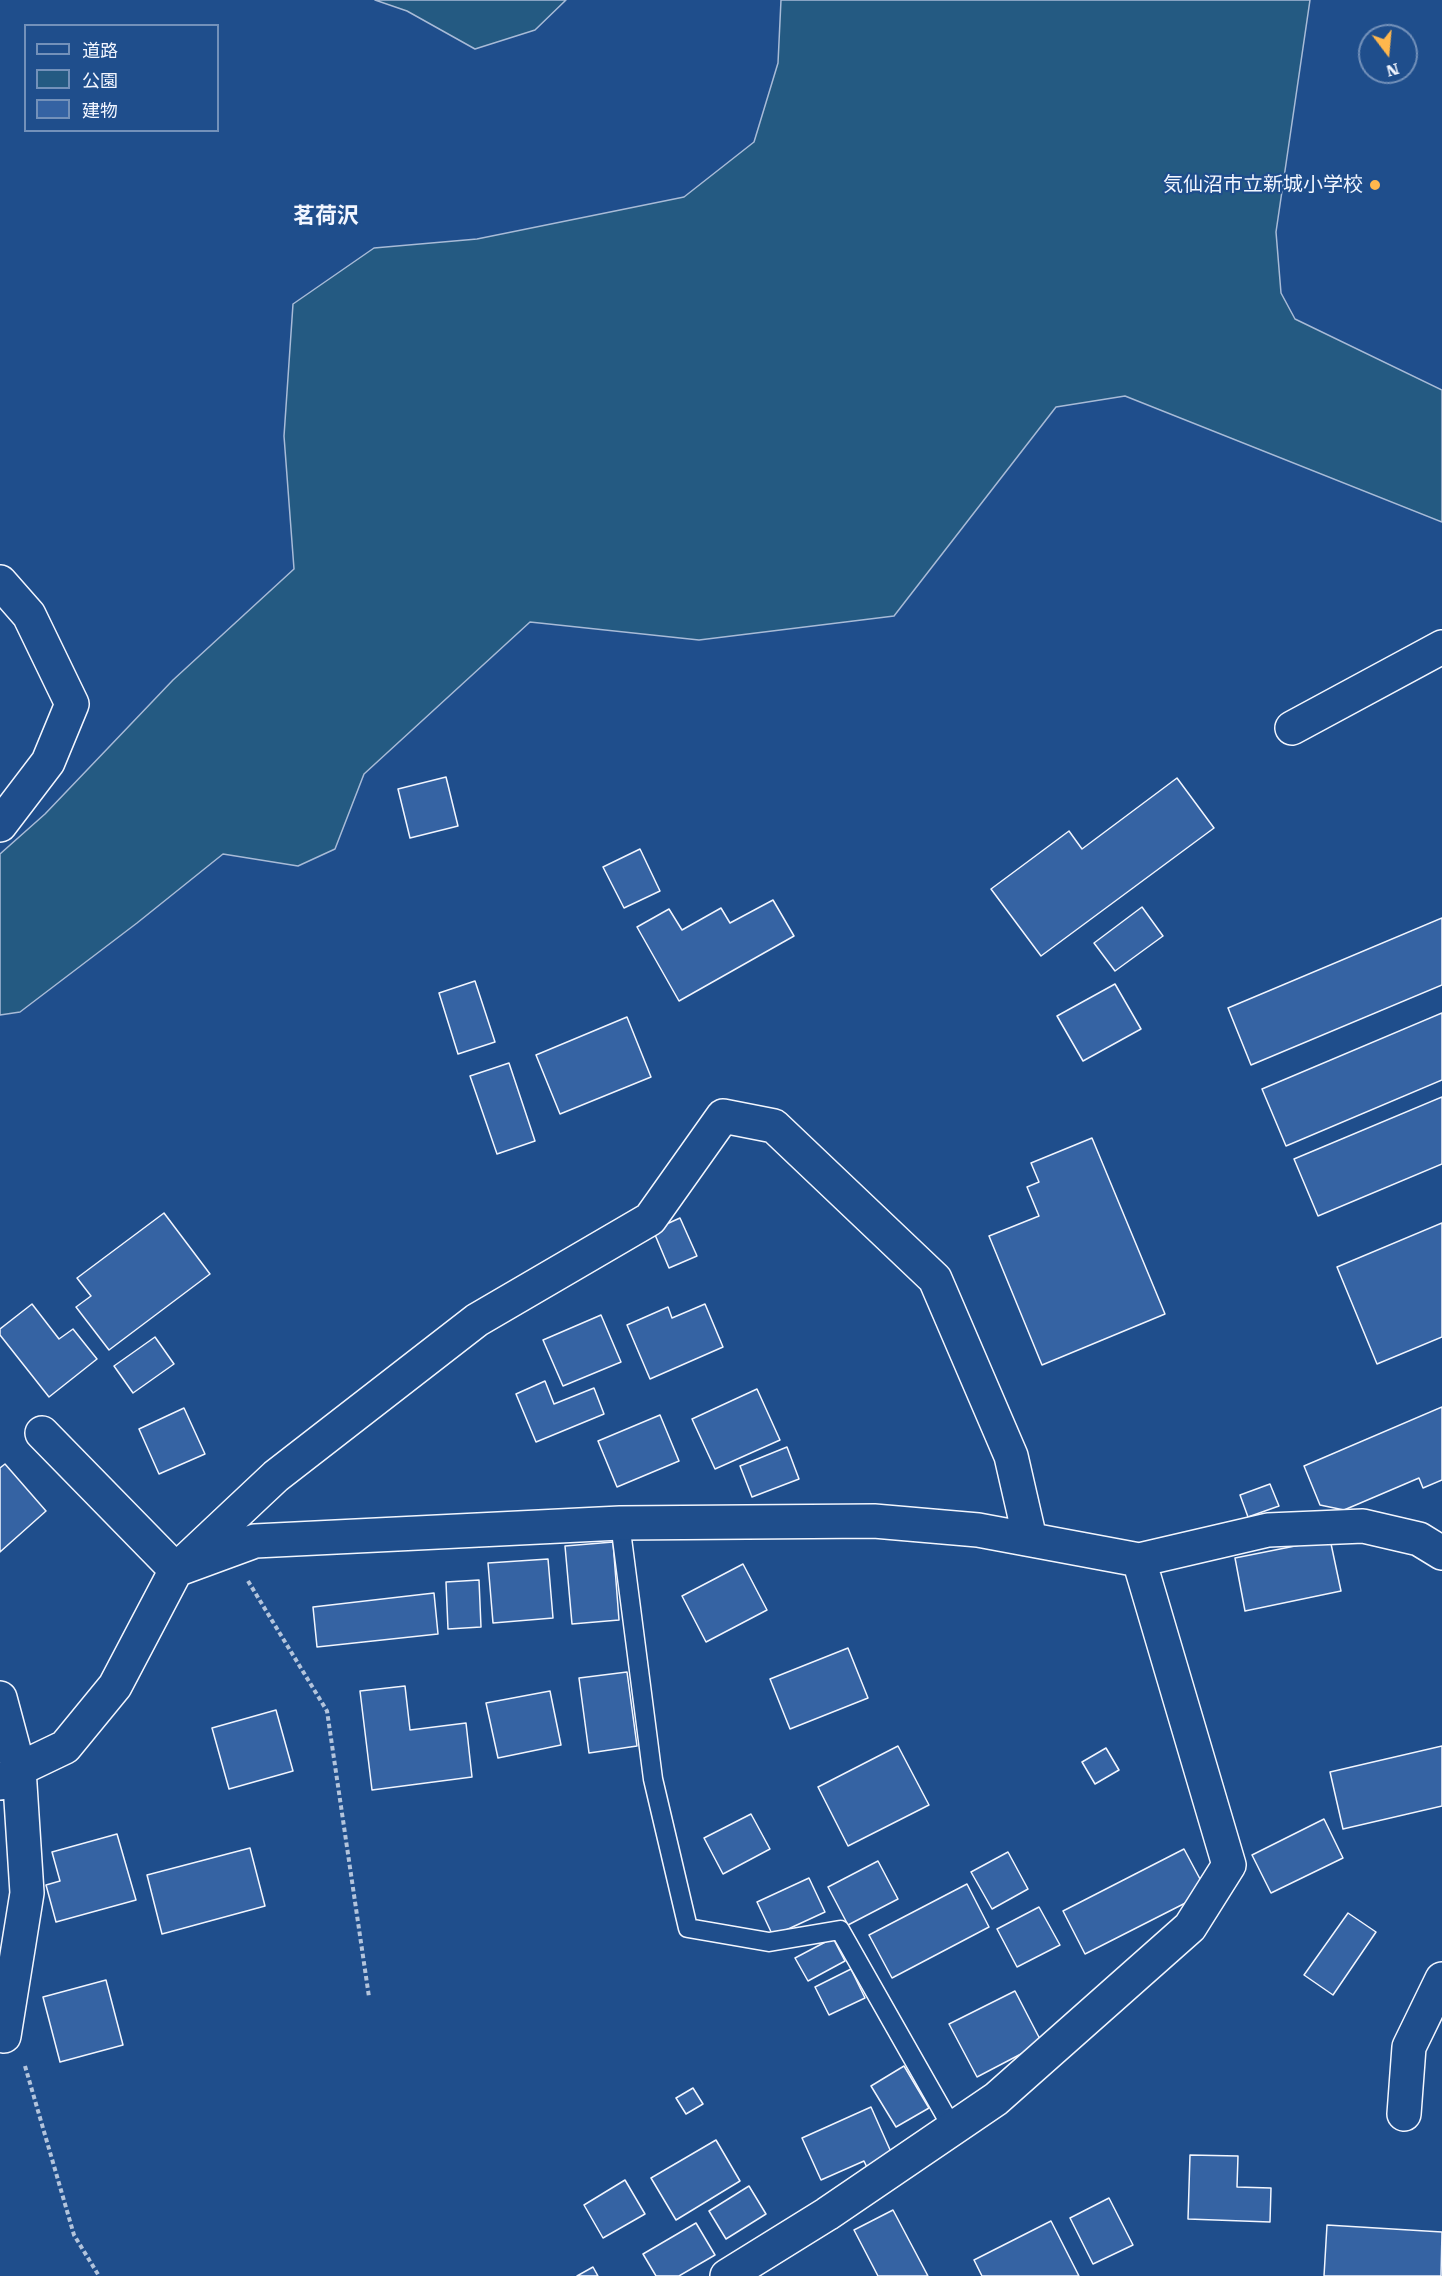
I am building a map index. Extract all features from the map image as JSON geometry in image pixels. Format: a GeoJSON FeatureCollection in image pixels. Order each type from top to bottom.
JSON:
{"type":"FeatureCollection","features":[{"type":"Feature","properties":{"kind":"street"},"geometry":{"type":"LineString","coordinates":[[0,582],[29,615],[72,704],[48,762],[0,825]]}},
{"type":"Feature","properties":{"kind":"street"},"geometry":{"type":"LineString","coordinates":[[1292,728],[1442,647]]}},
{"type":"Feature","properties":{"kind":"street"},"geometry":{"type":"LineString","coordinates":[[10,1776],[65,1747],[115,1686],[176,1570],[276,1476],[477,1320],[650,1219],[723,1116],[774,1126],[935,1279],[1011,1456],[1030,1539]]}},
{"type":"Feature","properties":{"kind":"street"},"geometry":{"type":"LineString","coordinates":[[42,1433],[176,1570]]}},
{"type":"Feature","properties":{"kind":"street"},"geometry":{"type":"LineString","coordinates":[[176,1570],[255,1541],[620,1523],[873,1521],[978,1530],[1139,1560],[1268,1530],[1363,1526],[1419,1539],[1442,1553]]}},
{"type":"Feature","properties":{"kind":"street"},"geometry":{"type":"LineString","coordinates":[[727,2276],[827,2214],[996,2099],[1190,1927],[1229,1865],[1139,1560]]}},
{"type":"Feature","properties":{"kind":"street"},"geometry":{"type":"LineString","coordinates":[[0,1698],[27,1893],[4,2030]]}},
{"type":"Feature","properties":{"kind":"street"},"geometry":{"type":"LineString","coordinates":[[1404,2114],[1409,2047],[1442,1979]]}},
{"type":"Feature","properties":{"kind":"lane"},"geometry":{"type":"LineString","coordinates":[[620,1523],[653,1779],[688,1928],[769,1942],[840,1930],[953,2129]]}},
{"type":"Feature","properties":{"kind":"path"},"geometry":{"type":"LineString","coordinates":[[229,1549],[327,1711],[369,1997]]}},
{"type":"Feature","properties":{"kind":"path"},"geometry":{"type":"LineString","coordinates":[[4,2030],[74,2235],[99,2276]]}},
{"type":"Feature","properties":{"kind":"green space"},"geometry":{"type":"Polygon","coordinates":[[[375,0],[566,0],[535,30],[475,49],[407,11],[375,0]]]}},
{"type":"Feature","properties":{"kind":"green space"},"geometry":{"type":"Polygon","coordinates":[[[781,0],[1310,0],[1276,232],[1281,293],[1295,319],[1442,390],[1442,522],[1125,396],[1056,407],[894,616],[699,640],[530,622],[364,774],[335,849],[298,866],[223,854],[20,1012],[0,1015],[0,854],[45,814],[173,680],[294,569],[284,436],[293,304],[374,248],[477,239],[684,197],[754,142],[778,63],[781,0]]]}},
{"type":"Feature","properties":{"kind":"building"},"geometry":{"type":"Polygon","coordinates":[[[446,777],[458,826],[410,838],[398,789],[446,777]]]}},
{"type":"Feature","properties":{"kind":"building"},"geometry":{"type":"Polygon","coordinates":[[[1177,778],[1214,828],[1041,956],[991,889],[1069,831],[1082,849],[1177,778]]]}},
{"type":"Feature","properties":{"kind":"building"},"geometry":{"type":"Polygon","coordinates":[[[640,849],[660,891],[624,908],[603,867],[640,849]]]}},
{"type":"Feature","properties":{"kind":"building"},"geometry":{"type":"Polygon","coordinates":[[[773,900],[794,936],[679,1001],[637,927],[669,909],[682,930],[721,908],[730,923],[773,900]]]}},
{"type":"Feature","properties":{"kind":"building"},"geometry":{"type":"Polygon","coordinates":[[[1142,907],[1163,936],[1115,971],[1094,943],[1142,907]]]}},
{"type":"Feature","properties":{"kind":"building"},"geometry":{"type":"Polygon","coordinates":[[[1442,918],[1442,985],[1251,1065],[1228,1008],[1442,918]]]}},
{"type":"Feature","properties":{"kind":"building"},"geometry":{"type":"Polygon","coordinates":[[[475,981],[495,1042],[458,1054],[439,993],[475,981]]]}},
{"type":"Feature","properties":{"kind":"building"},"geometry":{"type":"Polygon","coordinates":[[[1115,984],[1141,1029],[1083,1061],[1057,1016],[1115,984]]]}},
{"type":"Feature","properties":{"kind":"building"},"geometry":{"type":"Polygon","coordinates":[[[1442,1013],[1442,1080],[1286,1146],[1262,1089],[1442,1013]]]}},
{"type":"Feature","properties":{"kind":"building"},"geometry":{"type":"Polygon","coordinates":[[[627,1017],[651,1077],[560,1114],[536,1055],[627,1017]]]}},
{"type":"Feature","properties":{"kind":"building"},"geometry":{"type":"Polygon","coordinates":[[[509,1063],[535,1141],[497,1154],[470,1076],[509,1063]]]}},
{"type":"Feature","properties":{"kind":"building"},"geometry":{"type":"Polygon","coordinates":[[[1442,1097],[1442,1164],[1318,1216],[1294,1159],[1442,1097]]]}},
{"type":"Feature","properties":{"kind":"building"},"geometry":{"type":"Polygon","coordinates":[[[1092,1138],[1165,1314],[1042,1365],[989,1236],[1039,1216],[1027,1187],[1039,1182],[1031,1163],[1092,1138]]]}},
{"type":"Feature","properties":{"kind":"building"},"geometry":{"type":"Polygon","coordinates":[[[164,1213],[210,1274],[109,1350],[76,1307],[91,1296],[77,1278],[164,1213]]]}},
{"type":"Feature","properties":{"kind":"building"},"geometry":{"type":"Polygon","coordinates":[[[680,1218],[697,1256],[669,1268],[653,1230],[680,1218]]]}},
{"type":"Feature","properties":{"kind":"building"},"geometry":{"type":"Polygon","coordinates":[[[1442,1223],[1442,1337],[1377,1364],[1337,1267],[1442,1223]]]}},
{"type":"Feature","properties":{"kind":"building"},"geometry":{"type":"Polygon","coordinates":[[[32,1304],[59,1339],[73,1329],[97,1359],[49,1397],[0,1335],[0,1329],[32,1304]]]}},
{"type":"Feature","properties":{"kind":"building"},"geometry":{"type":"Polygon","coordinates":[[[705,1304],[723,1347],[650,1379],[627,1325],[668,1307],[672,1318],[705,1304]]]}},
{"type":"Feature","properties":{"kind":"building"},"geometry":{"type":"Polygon","coordinates":[[[601,1315],[621,1362],[563,1386],[543,1340],[601,1315]]]}},
{"type":"Feature","properties":{"kind":"building"},"geometry":{"type":"Polygon","coordinates":[[[155,1337],[174,1364],[133,1393],[114,1366],[155,1337]]]}},
{"type":"Feature","properties":{"kind":"building"},"geometry":{"type":"Polygon","coordinates":[[[545,1381],[554,1404],[594,1388],[604,1414],[536,1442],[516,1394],[545,1381]]]}},
{"type":"Feature","properties":{"kind":"building"},"geometry":{"type":"Polygon","coordinates":[[[757,1389],[780,1440],[715,1469],[692,1419],[757,1389]]]}},
{"type":"Feature","properties":{"kind":"building"},"geometry":{"type":"Polygon","coordinates":[[[1442,1407],[1442,1480],[1423,1488],[1419,1478],[1344,1510],[1320,1505],[1304,1466],[1442,1407]]]}},
{"type":"Feature","properties":{"kind":"building"},"geometry":{"type":"Polygon","coordinates":[[[184,1408],[205,1454],[159,1474],[139,1429],[184,1408]]]}},
{"type":"Feature","properties":{"kind":"building"},"geometry":{"type":"Polygon","coordinates":[[[660,1415],[679,1461],[617,1487],[598,1441],[660,1415]]]}},
{"type":"Feature","properties":{"kind":"building"},"geometry":{"type":"Polygon","coordinates":[[[787,1447],[799,1479],[752,1497],[740,1466],[787,1447]]]}},
{"type":"Feature","properties":{"kind":"building"},"geometry":{"type":"Polygon","coordinates":[[[5,1464],[46,1511],[0,1552],[0,1468],[5,1464]]]}},
{"type":"Feature","properties":{"kind":"building"},"geometry":{"type":"Polygon","coordinates":[[[1270,1484],[1279,1506],[1248,1517],[1240,1495],[1270,1484]]]}},
{"type":"Feature","properties":{"kind":"building"},"geometry":{"type":"Polygon","coordinates":[[[1330,1539],[1341,1591],[1245,1611],[1235,1558],[1330,1539]]]}},
{"type":"Feature","properties":{"kind":"building"},"geometry":{"type":"Polygon","coordinates":[[[613,1542],[619,1620],[572,1624],[565,1546],[613,1542]]]}},
{"type":"Feature","properties":{"kind":"building"},"geometry":{"type":"Polygon","coordinates":[[[548,1559],[553,1618],[493,1623],[488,1563],[548,1559]]]}},
{"type":"Feature","properties":{"kind":"building"},"geometry":{"type":"Polygon","coordinates":[[[743,1564],[767,1610],[706,1642],[682,1596],[743,1564]]]}},
{"type":"Feature","properties":{"kind":"building"},"geometry":{"type":"Polygon","coordinates":[[[479,1580],[481,1627],[448,1629],[446,1582],[479,1580]]]}},
{"type":"Feature","properties":{"kind":"building"},"geometry":{"type":"Polygon","coordinates":[[[434,1593],[438,1634],[317,1647],[313,1607],[434,1593]]]}},
{"type":"Feature","properties":{"kind":"building"},"geometry":{"type":"Polygon","coordinates":[[[848,1648],[868,1698],[790,1729],[770,1679],[848,1648]]]}},
{"type":"Feature","properties":{"kind":"building"},"geometry":{"type":"Polygon","coordinates":[[[627,1672],[637,1746],[589,1753],[579,1678],[627,1672]]]}},
{"type":"Feature","properties":{"kind":"building"},"geometry":{"type":"Polygon","coordinates":[[[405,1686],[410,1730],[466,1723],[472,1777],[372,1790],[360,1691],[405,1686]]]}},
{"type":"Feature","properties":{"kind":"building"},"geometry":{"type":"Polygon","coordinates":[[[550,1691],[561,1745],[498,1758],[486,1703],[550,1691]]]}},
{"type":"Feature","properties":{"kind":"building"},"geometry":{"type":"Polygon","coordinates":[[[276,1710],[293,1771],[229,1789],[212,1728],[276,1710]]]}},
{"type":"Feature","properties":{"kind":"building"},"geometry":{"type":"Polygon","coordinates":[[[898,1746],[929,1805],[848,1846],[818,1787],[898,1746]]]}},
{"type":"Feature","properties":{"kind":"building"},"geometry":{"type":"Polygon","coordinates":[[[1442,1746],[1442,1806],[1343,1829],[1330,1772],[1442,1746]]]}},
{"type":"Feature","properties":{"kind":"building"},"geometry":{"type":"Polygon","coordinates":[[[1106,1748],[1119,1770],[1095,1784],[1082,1762],[1106,1748]]]}},
{"type":"Feature","properties":{"kind":"building"},"geometry":{"type":"Polygon","coordinates":[[[751,1814],[770,1849],[723,1874],[704,1838],[751,1814]]]}},
{"type":"Feature","properties":{"kind":"building"},"geometry":{"type":"Polygon","coordinates":[[[1324,1819],[1343,1858],[1271,1893],[1252,1855],[1324,1819]]]}},
{"type":"Feature","properties":{"kind":"building"},"geometry":{"type":"Polygon","coordinates":[[[117,1834],[136,1900],[56,1922],[46,1885],[60,1881],[52,1852],[117,1834]]]}},
{"type":"Feature","properties":{"kind":"building"},"geometry":{"type":"Polygon","coordinates":[[[250,1848],[265,1906],[162,1934],[147,1875],[250,1848]]]}},
{"type":"Feature","properties":{"kind":"building"},"geometry":{"type":"Polygon","coordinates":[[[1184,1849],[1207,1892],[1085,1954],[1063,1911],[1184,1849]]]}},
{"type":"Feature","properties":{"kind":"building"},"geometry":{"type":"Polygon","coordinates":[[[1008,1852],[1028,1889],[992,1909],[971,1872],[1008,1852]]]}},
{"type":"Feature","properties":{"kind":"building"},"geometry":{"type":"Polygon","coordinates":[[[878,1861],[898,1899],[848,1925],[828,1887],[878,1861]]]}},
{"type":"Feature","properties":{"kind":"building"},"geometry":{"type":"Polygon","coordinates":[[[809,1878],[825,1912],[773,1936],[757,1902],[809,1878]]]}},
{"type":"Feature","properties":{"kind":"building"},"geometry":{"type":"Polygon","coordinates":[[[967,1884],[989,1927],[892,1978],[869,1935],[967,1884]]]}},
{"type":"Feature","properties":{"kind":"building"},"geometry":{"type":"Polygon","coordinates":[[[1039,1907],[1060,1945],[1017,1967],[997,1929],[1039,1907]]]}},
{"type":"Feature","properties":{"kind":"building"},"geometry":{"type":"Polygon","coordinates":[[[1348,1913],[1376,1932],[1333,1995],[1304,1975],[1348,1913]]]}},
{"type":"Feature","properties":{"kind":"building"},"geometry":{"type":"Polygon","coordinates":[[[833,1938],[845,1961],[808,1981],[795,1958],[833,1938]]]}},
{"type":"Feature","properties":{"kind":"building"},"geometry":{"type":"Polygon","coordinates":[[[851,1969],[865,1998],[829,2015],[815,1987],[851,1969]]]}},
{"type":"Feature","properties":{"kind":"building"},"geometry":{"type":"Polygon","coordinates":[[[106,1980],[123,2045],[60,2062],[43,1997],[106,1980]]]}},
{"type":"Feature","properties":{"kind":"building"},"geometry":{"type":"Polygon","coordinates":[[[1015,1991],[1042,2043],[977,2077],[949,2024],[1015,1991]]]}},
{"type":"Feature","properties":{"kind":"building"},"geometry":{"type":"Polygon","coordinates":[[[904,2066],[929,2108],[896,2127],[871,2086],[904,2066]]]}},
{"type":"Feature","properties":{"kind":"building"},"geometry":{"type":"Polygon","coordinates":[[[693,2088],[703,2104],[686,2114],[676,2098],[693,2088]]]}},
{"type":"Feature","properties":{"kind":"building"},"geometry":{"type":"Polygon","coordinates":[[[871,2107],[895,2161],[869,2172],[864,2161],[821,2180],[802,2138],[871,2107]]]}},
{"type":"Feature","properties":{"kind":"building"},"geometry":{"type":"Polygon","coordinates":[[[716,2140],[740,2181],[676,2220],[651,2178],[716,2140]]]}},
{"type":"Feature","properties":{"kind":"building"},"geometry":{"type":"Polygon","coordinates":[[[1190,2155],[1238,2156],[1237,2187],[1271,2188],[1270,2222],[1188,2219],[1190,2155]]]}},
{"type":"Feature","properties":{"kind":"building"},"geometry":{"type":"Polygon","coordinates":[[[625,2180],[645,2214],[603,2238],[584,2205],[625,2180]]]}},
{"type":"Feature","properties":{"kind":"building"},"geometry":{"type":"Polygon","coordinates":[[[749,2186],[766,2214],[726,2239],[709,2211],[749,2186]]]}},
{"type":"Feature","properties":{"kind":"building"},"geometry":{"type":"Polygon","coordinates":[[[1109,2198],[1133,2245],[1093,2264],[1070,2218],[1109,2198]]]}},
{"type":"Feature","properties":{"kind":"building"},"geometry":{"type":"Polygon","coordinates":[[[893,2210],[928,2276],[878,2276],[854,2230],[893,2210]]]}},
{"type":"Feature","properties":{"kind":"building"},"geometry":{"type":"Polygon","coordinates":[[[1051,2221],[1079,2276],[982,2276],[974,2260],[1051,2221]]]}},
{"type":"Feature","properties":{"kind":"building"},"geometry":{"type":"Polygon","coordinates":[[[696,2223],[715,2255],[679,2276],[656,2276],[643,2254],[696,2223]]]}},
{"type":"Feature","properties":{"kind":"building"},"geometry":{"type":"Polygon","coordinates":[[[1327,2225],[1442,2232],[1441,2276],[1324,2276],[1327,2225]]]}},
{"type":"Feature","properties":{"kind":"building"},"geometry":{"type":"Polygon","coordinates":[[[593,2267],[598,2276],[577,2276],[593,2267]]]}},
{"type":"Feature","properties":{"kind":"place","name":"気仙沼市立新城小学校"},"geometry":{"type":"Point","coordinates":[1375,185]}},
{"type":"Feature","properties":{"kind":"district","name":"茗荷沢"},"geometry":{"type":"Point","coordinates":[326,217]}}]}
